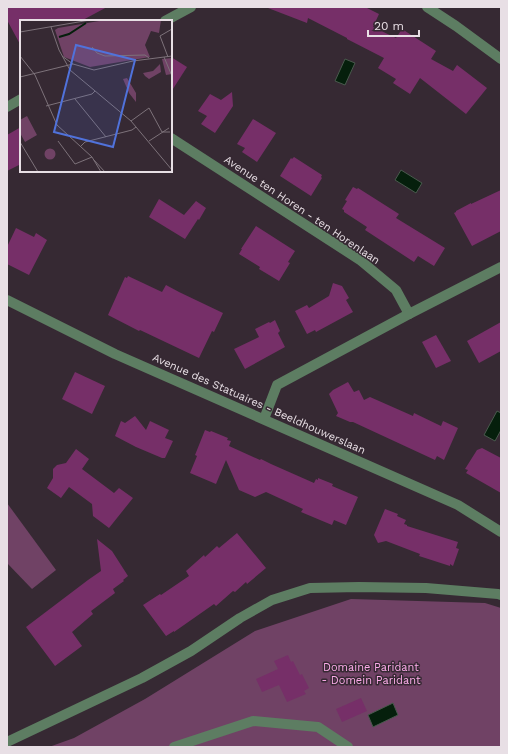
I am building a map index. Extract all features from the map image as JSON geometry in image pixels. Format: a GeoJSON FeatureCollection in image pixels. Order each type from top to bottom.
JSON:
{"type":"FeatureCollection","features":[{"type":"Feature","properties":{"kind":"street"},"geometry":{"type":"LineString","coordinates":[[167,20],[191,7]]}},
{"type":"Feature","properties":{"kind":"street"},"geometry":{"type":"LineString","coordinates":[[427,7],[501,59]]}},
{"type":"Feature","properties":{"kind":"street"},"geometry":{"type":"LineString","coordinates":[[7,107],[20,100]]}},
{"type":"Feature","properties":{"kind":"street","name":"Avenue ten Horen - ten Horenlaan"},"geometry":{"type":"LineString","coordinates":[[172,139],[360,260],[396,290],[409,314]]}},
{"type":"Feature","properties":{"kind":"street"},"geometry":{"type":"LineString","coordinates":[[264,419],[276,385],[501,267]]}},
{"type":"Feature","properties":{"kind":"street","name":"Avenue des Statuaires - Beeldhouwerslaan"},"geometry":{"type":"LineString","coordinates":[[7,300],[115,354],[458,505],[501,532]]}},
{"type":"Feature","properties":{"kind":"street"},"geometry":{"type":"LineString","coordinates":[[7,742],[142,678],[191,651],[240,618],[272,600],[310,588],[426,588],[500,594]]}},
{"type":"Feature","properties":{"kind":"street"},"geometry":{"type":"LineString","coordinates":[[174,747],[253,721],[318,727],[348,747]]}},
{"type":"Feature","properties":{"kind":"green space"},"geometry":{"type":"Polygon","coordinates":[[[7,503],[56,570],[32,589],[7,563],[7,503]]]}},
{"type":"Feature","properties":{"kind":"green space","name":"Domaine Paridant - Domein Paridant"},"geometry":{"type":"Polygon","coordinates":[[[351,599],[485,603],[501,608],[501,747],[49,747],[74,738],[145,699],[255,631],[351,599]]]}},
{"type":"Feature","properties":{"kind":"shaded area"},"geometry":{"type":"Polygon","coordinates":[[[345,59],[355,63],[345,85],[335,81],[345,59]]]}},
{"type":"Feature","properties":{"kind":"shaded area"},"geometry":{"type":"Polygon","coordinates":[[[401,170],[422,183],[416,193],[395,180],[401,170]]]}},
{"type":"Feature","properties":{"kind":"shaded area"},"geometry":{"type":"Polygon","coordinates":[[[497,411],[501,413],[501,430],[495,441],[484,435],[497,411]]]}},
{"type":"Feature","properties":{"kind":"shaded area"},"geometry":{"type":"Polygon","coordinates":[[[393,703],[398,715],[373,727],[368,715],[393,703]]]}},
{"type":"Feature","properties":{"kind":"building"},"geometry":{"type":"Polygon","coordinates":[[[7,7],[107,7],[83,20],[20,20],[20,44],[7,20],[7,7]]]}},
{"type":"Feature","properties":{"kind":"building"},"geometry":{"type":"Polygon","coordinates":[[[268,7],[365,7],[379,14],[373,27],[396,38],[402,29],[436,51],[431,59],[453,71],[457,65],[487,88],[466,114],[420,78],[410,94],[393,83],[396,79],[378,68],[384,58],[308,18],[307,23],[268,7]]]}},
{"type":"Feature","properties":{"kind":"building"},"geometry":{"type":"Polygon","coordinates":[[[172,58],[187,67],[172,90],[172,58]]]}},
{"type":"Feature","properties":{"kind":"building"},"geometry":{"type":"Polygon","coordinates":[[[232,92],[233,106],[215,133],[201,124],[207,116],[198,111],[210,94],[221,100],[232,92]]]}},
{"type":"Feature","properties":{"kind":"building"},"geometry":{"type":"Polygon","coordinates":[[[253,119],[276,133],[257,162],[242,152],[245,148],[237,144],[253,119]]]}},
{"type":"Feature","properties":{"kind":"building"},"geometry":{"type":"Polygon","coordinates":[[[20,128],[20,164],[7,171],[7,135],[20,128]]]}},
{"type":"Feature","properties":{"kind":"building"},"geometry":{"type":"Polygon","coordinates":[[[294,157],[322,175],[322,178],[311,196],[280,176],[291,158],[292,159],[294,157]]]}},
{"type":"Feature","properties":{"kind":"building"},"geometry":{"type":"Polygon","coordinates":[[[353,187],[358,188],[399,214],[396,218],[445,248],[434,266],[418,256],[414,262],[365,230],[367,227],[344,212],[342,209],[347,201],[345,200],[353,187]]]}},
{"type":"Feature","properties":{"kind":"building"},"geometry":{"type":"Polygon","coordinates":[[[501,190],[501,231],[472,246],[454,213],[471,203],[501,190]]]}},
{"type":"Feature","properties":{"kind":"building"},"geometry":{"type":"Polygon","coordinates":[[[159,199],[184,215],[196,201],[206,208],[185,239],[149,217],[159,199]]]}},
{"type":"Feature","properties":{"kind":"building"},"geometry":{"type":"Polygon","coordinates":[[[256,226],[295,251],[288,262],[290,263],[279,281],[259,269],[260,267],[239,254],[256,226]]]}},
{"type":"Feature","properties":{"kind":"building"},"geometry":{"type":"Polygon","coordinates":[[[16,228],[34,237],[36,233],[47,240],[29,275],[7,264],[7,247],[16,228]]]}},
{"type":"Feature","properties":{"kind":"building"},"geometry":{"type":"Polygon","coordinates":[[[128,276],[162,292],[166,285],[223,313],[214,332],[212,331],[199,358],[140,330],[139,331],[108,315],[125,277],[127,278],[128,276]]]}},
{"type":"Feature","properties":{"kind":"building"},"geometry":{"type":"Polygon","coordinates":[[[333,283],[342,286],[349,298],[346,300],[353,312],[316,332],[315,330],[307,334],[295,311],[307,305],[309,308],[329,296],[333,283]]]}},
{"type":"Feature","properties":{"kind":"building"},"geometry":{"type":"Polygon","coordinates":[[[275,320],[280,331],[278,333],[285,347],[245,369],[234,349],[259,337],[255,329],[275,320]]]}},
{"type":"Feature","properties":{"kind":"building"},"geometry":{"type":"Polygon","coordinates":[[[501,322],[501,351],[479,363],[467,341],[501,322]]]}},
{"type":"Feature","properties":{"kind":"building"},"geometry":{"type":"Polygon","coordinates":[[[436,335],[451,361],[436,368],[422,342],[436,335]]]}},
{"type":"Feature","properties":{"kind":"building"},"geometry":{"type":"Polygon","coordinates":[[[75,372],[105,386],[92,414],[62,399],[75,372]]]}},
{"type":"Feature","properties":{"kind":"building"},"geometry":{"type":"Polygon","coordinates":[[[348,382],[354,392],[359,390],[364,400],[370,397],[413,416],[414,413],[441,426],[443,421],[458,428],[444,460],[437,456],[435,460],[353,422],[336,416],[338,413],[329,394],[333,390],[348,382]]]}},
{"type":"Feature","properties":{"kind":"building"},"geometry":{"type":"Polygon","coordinates":[[[135,416],[146,430],[150,421],[169,430],[165,438],[173,441],[165,458],[136,447],[115,436],[121,421],[125,423],[135,416]]]}},
{"type":"Feature","properties":{"kind":"building"},"geometry":{"type":"Polygon","coordinates":[[[205,430],[228,438],[227,440],[231,441],[229,446],[260,460],[261,459],[314,483],[316,479],[318,480],[318,478],[333,484],[332,486],[358,497],[346,525],[334,520],[332,525],[301,512],[303,509],[266,492],[255,497],[239,490],[226,460],[216,484],[190,473],[197,456],[195,455],[205,430]]]}},
{"type":"Feature","properties":{"kind":"building"},"geometry":{"type":"Polygon","coordinates":[[[482,448],[501,458],[501,493],[466,473],[468,470],[465,469],[477,450],[482,448]]]}},
{"type":"Feature","properties":{"kind":"building"},"geometry":{"type":"Polygon","coordinates":[[[76,449],[89,459],[82,469],[114,493],[119,488],[133,498],[109,528],[93,516],[92,504],[69,487],[61,498],[47,488],[53,478],[53,469],[57,465],[66,463],[76,449]]]}},
{"type":"Feature","properties":{"kind":"building"},"geometry":{"type":"Polygon","coordinates":[[[385,509],[398,514],[397,516],[406,520],[404,524],[407,526],[458,542],[456,548],[459,549],[453,566],[419,556],[420,554],[386,541],[378,543],[374,535],[385,509]]]}},
{"type":"Feature","properties":{"kind":"building"},"geometry":{"type":"Polygon","coordinates":[[[237,533],[266,568],[247,584],[246,582],[235,592],[233,591],[216,606],[214,604],[166,636],[143,605],[189,576],[186,571],[204,555],[205,557],[217,546],[219,548],[237,533]]]}},
{"type":"Feature","properties":{"kind":"building"},"geometry":{"type":"Polygon","coordinates":[[[97,539],[112,551],[128,576],[113,589],[115,593],[91,611],[93,614],[72,632],[82,646],[55,666],[26,627],[101,571],[97,539]]]}},
{"type":"Feature","properties":{"kind":"building"},"geometry":{"type":"Polygon","coordinates":[[[288,655],[291,662],[293,661],[300,675],[302,674],[309,688],[304,691],[306,694],[287,702],[279,685],[262,692],[256,679],[278,669],[274,661],[288,655]]]}},
{"type":"Feature","properties":{"kind":"building"},"geometry":{"type":"Polygon","coordinates":[[[361,698],[367,711],[342,722],[336,709],[361,698]]]}}]}
